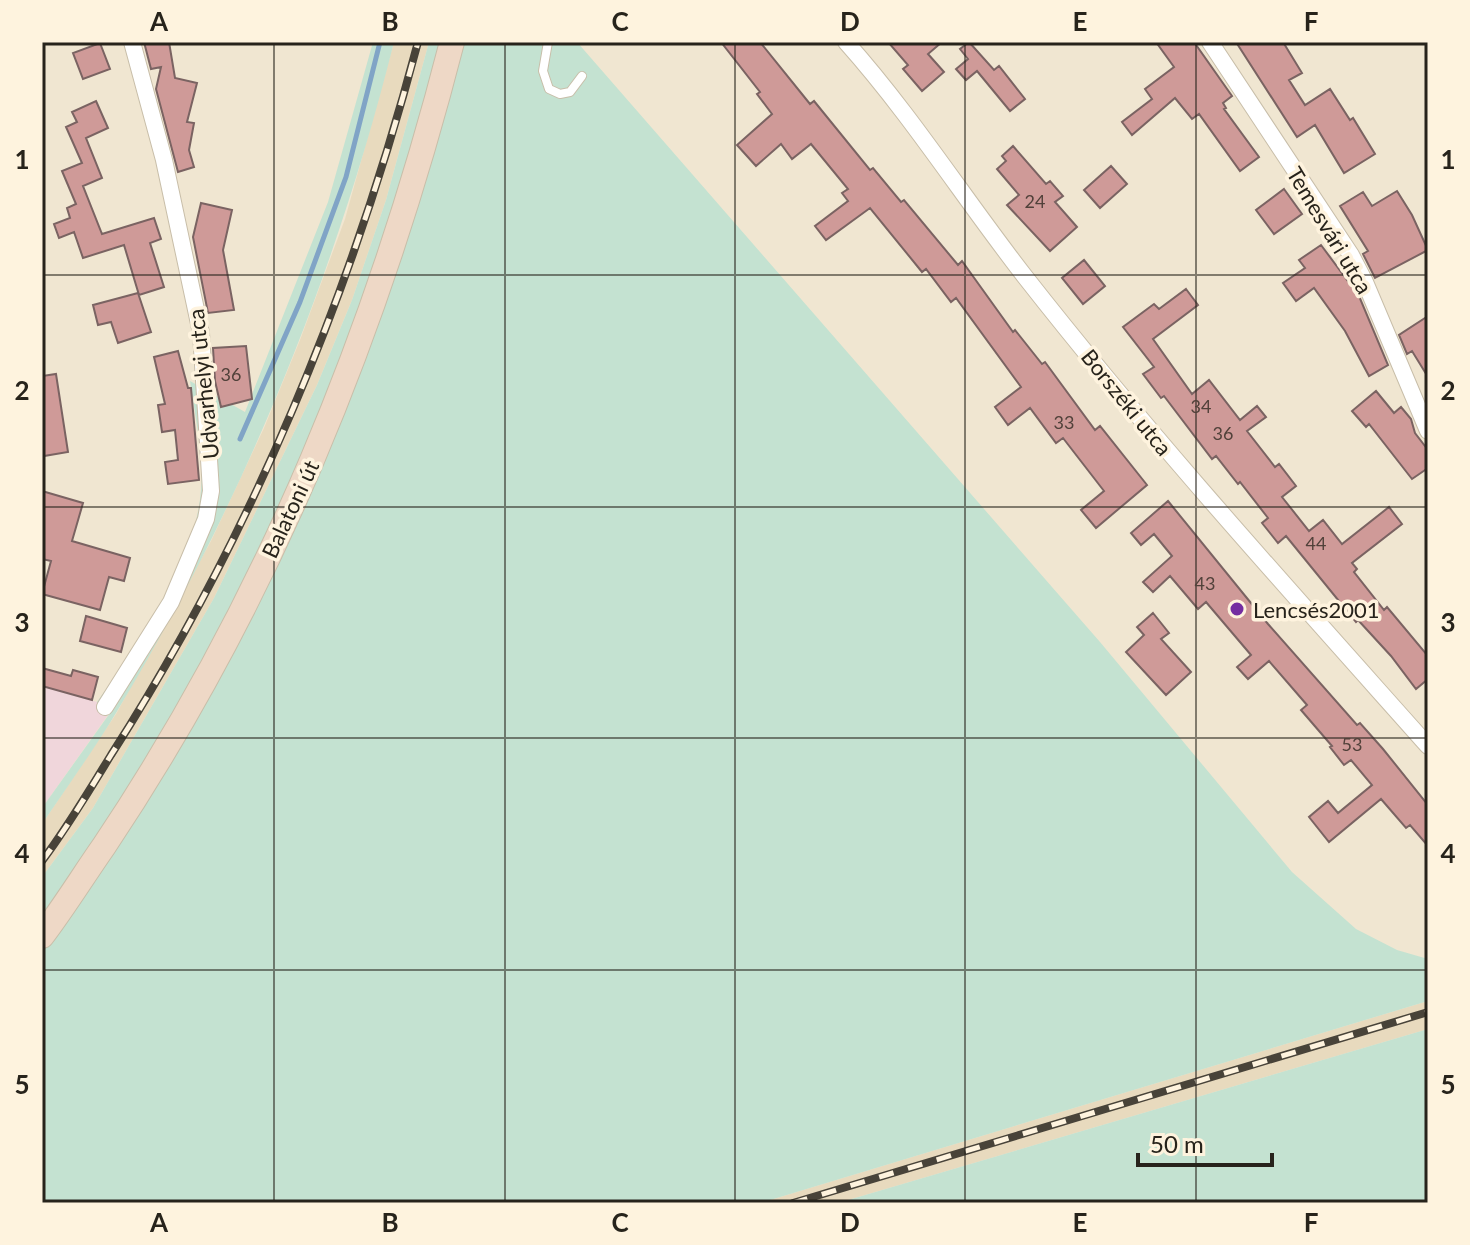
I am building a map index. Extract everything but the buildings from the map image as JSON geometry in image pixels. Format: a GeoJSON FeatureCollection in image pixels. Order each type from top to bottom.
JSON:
{"type":"FeatureCollection","features":[{"type":"Feature","properties":{"kind":"main road","name":"Balatoni út"},"geometry":{"type":"LineString","coordinates":[[42,936],[164,753],[237,619],[288,516],[336,406],[375,302],[415,180],[452,42]]}},
{"type":"Feature","properties":{"kind":"street","name":"Udvarhelyi utca"},"geometry":{"type":"LineString","coordinates":[[105,707],[171,602],[206,519],[211,491],[201,333],[164,160],[132,42]]}},
{"type":"Feature","properties":{"kind":"street","name":"Borszéki utca"},"geometry":{"type":"LineString","coordinates":[[846,42],[892,98],[1025,277],[1161,444],[1428,746]]}},
{"type":"Feature","properties":{"kind":"street","name":"Temesvári utca"},"geometry":{"type":"LineString","coordinates":[[1210,42],[1351,255],[1428,431]]}},
{"type":"Feature","properties":{"kind":"lane"},"geometry":{"type":"LineString","coordinates":[[548,42],[543,71],[549,89],[560,94],[570,92],[582,76]]}},
{"type":"Feature","properties":{"kind":"shaded area"},"geometry":{"type":"Polygon","coordinates":[[[394,42],[429,42],[386,200],[352,300],[317,385],[214,598],[93,808],[42,877],[42,824],[116,714],[211,541],[264,428],[345,219],[394,42]]]}},
{"type":"Feature","properties":{"kind":"shaded area"},"geometry":{"type":"Polygon","coordinates":[[[42,686],[97,702],[99,707],[110,712],[42,808],[42,686]]]}},
{"type":"Feature","properties":{"kind":"shaded area"},"geometry":{"type":"Polygon","coordinates":[[[1428,1001],[1428,1029],[838,1203],[760,1203],[1428,1001]]]}},
{"type":"Feature","properties":{"kind":"green space"},"geometry":{"type":"Polygon","coordinates":[[[373,42],[394,42],[343,217],[280,388],[244,471],[162,634],[107,727],[42,824],[42,808],[110,713],[98,707],[97,702],[163,602],[188,547],[197,518],[202,476],[190,381],[245,412],[328,202],[373,42]]]}},
{"type":"Feature","properties":{"kind":"green space"},"geometry":{"type":"Polygon","coordinates":[[[429,42],[577,42],[1100,642],[1292,872],[1356,929],[1397,950],[1428,959],[1428,1001],[760,1203],[42,1203],[42,877],[93,808],[214,598],[317,385],[352,300],[386,200],[429,42]]]}},
{"type":"Feature","properties":{"kind":"green space"},"geometry":{"type":"Polygon","coordinates":[[[1428,1029],[1428,1203],[838,1203],[1428,1029]]]}},
{"type":"Feature","properties":{"kind":"waterway"},"geometry":{"type":"LineString","coordinates":[[240,439],[300,302],[346,177],[380,42]]}},
{"type":"Feature","properties":{"kind":"railway"},"geometry":{"type":"LineString","coordinates":[[42,861],[78,809],[162,672],[252,500],[329,320],[392,135],[418,42]]}},
{"type":"Feature","properties":{"kind":"railway"},"geometry":{"type":"LineString","coordinates":[[793,1203],[1428,1012]]}},
{"type":"Feature","properties":{"kind":"place","name":"Lencsés2001"},"geometry":{"type":"Point","coordinates":[1237,609]}}]}
